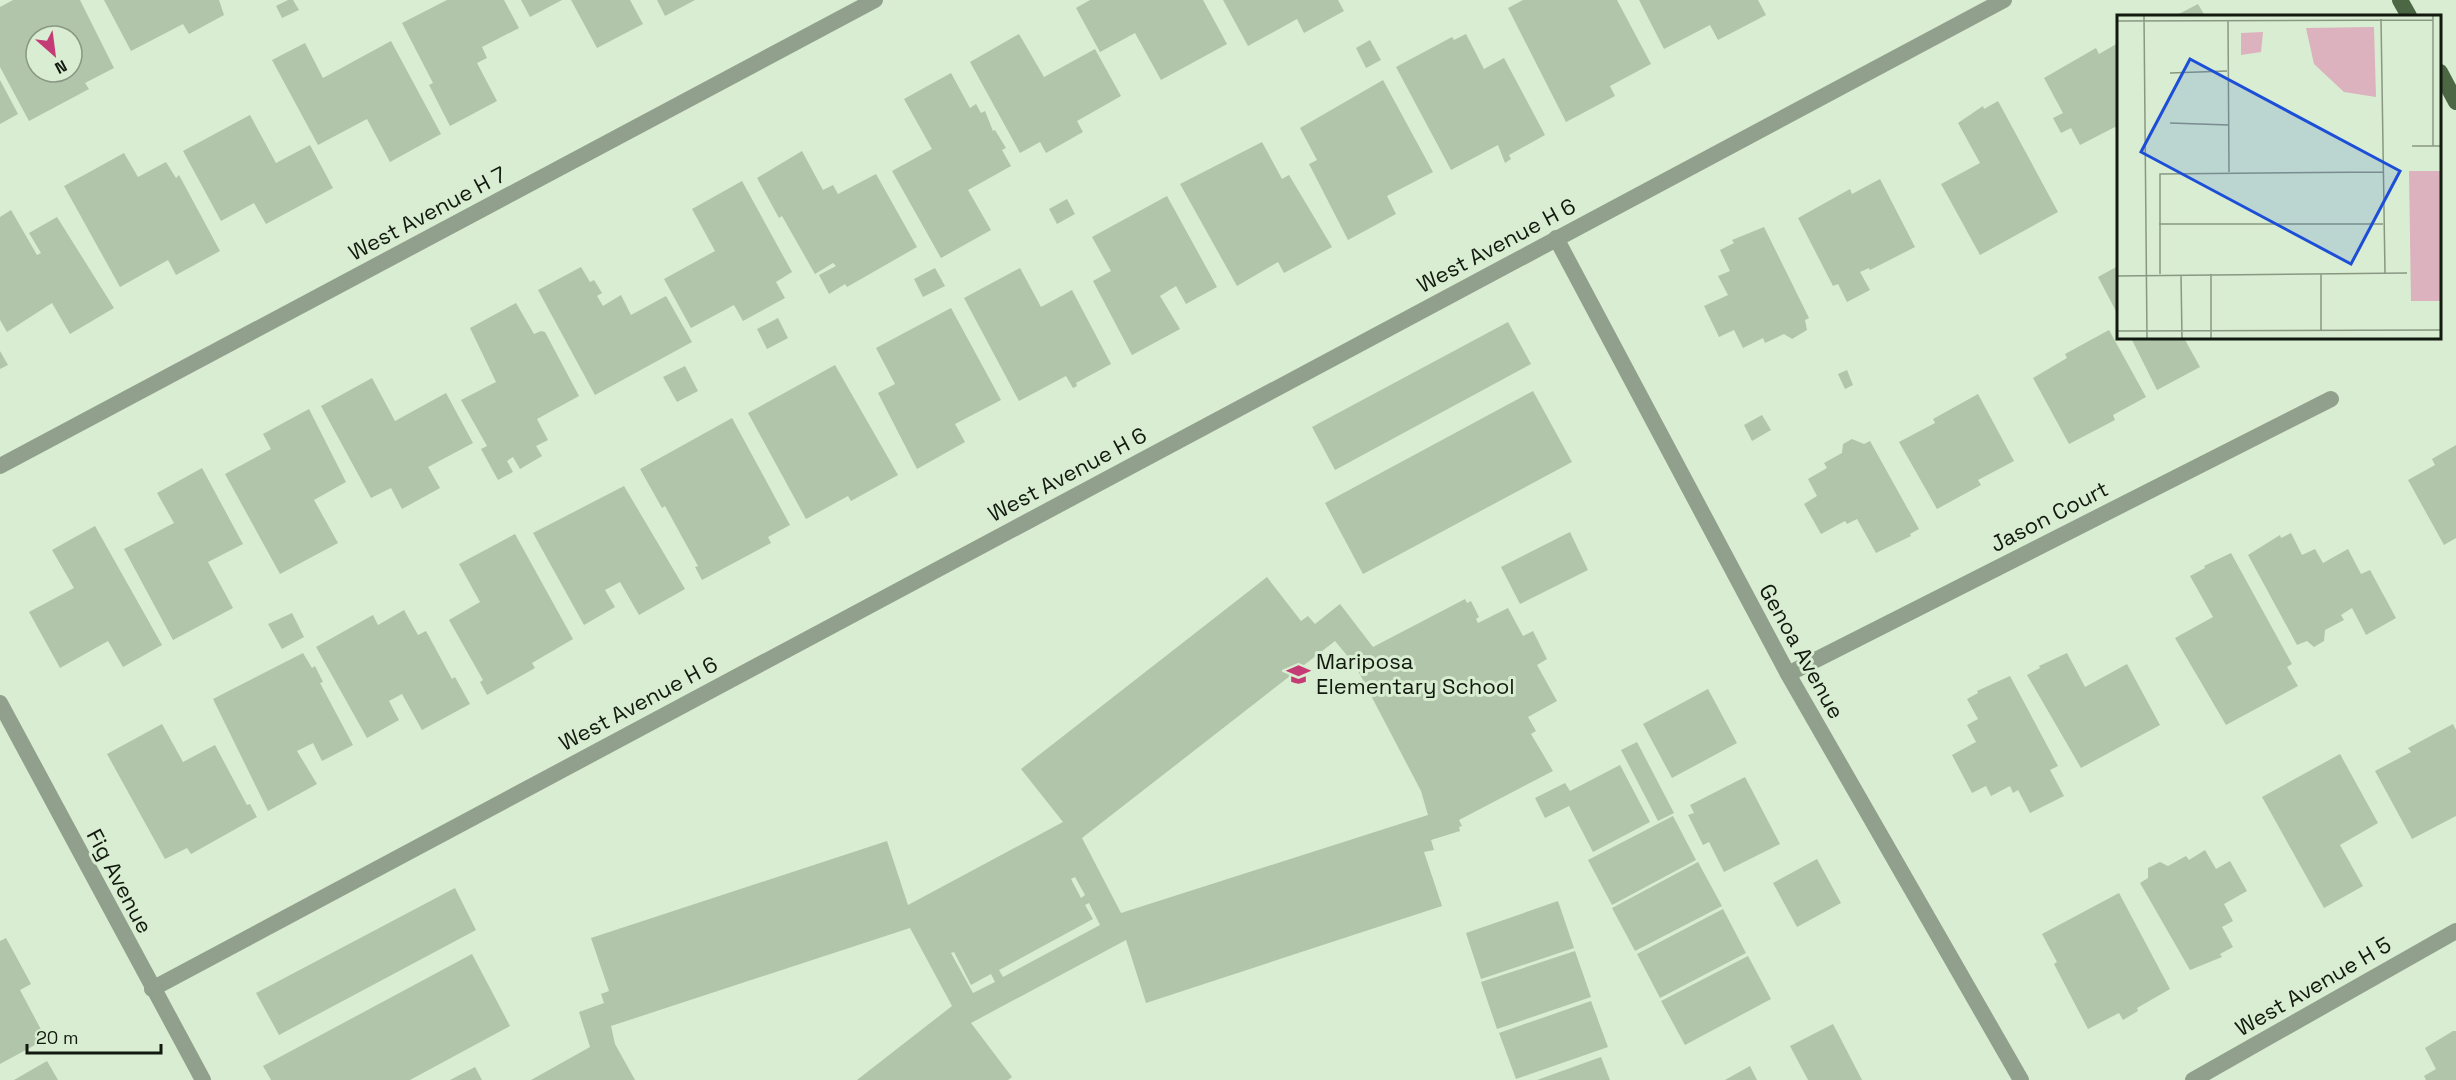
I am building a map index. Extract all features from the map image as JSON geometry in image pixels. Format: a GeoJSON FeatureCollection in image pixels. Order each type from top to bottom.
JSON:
{"type":"FeatureCollection","features":[{"type":"Feature","properties":{"kind":"main road"},"geometry":{"type":"LineString","coordinates":[[2400,0],[2408,15]]}},
{"type":"Feature","properties":{"kind":"main road"},"geometry":{"type":"LineString","coordinates":[[2441,76],[2456,102]]}},
{"type":"Feature","properties":{"kind":"street","name":"West Avenue H 7"},"geometry":{"type":"LineString","coordinates":[[0,465],[876,0]]}},
{"type":"Feature","properties":{"kind":"street","name":"West Avenue H 6"},"geometry":{"type":"LineString","coordinates":[[152,989],[2004,0]]}},
{"type":"Feature","properties":{"kind":"street","name":"Genoa Avenue"},"geometry":{"type":"LineString","coordinates":[[1556,238],[1788,674],[2021,1080]]}},
{"type":"Feature","properties":{"kind":"street","name":"Jason Court"},"geometry":{"type":"LineString","coordinates":[[1788,674],[2331,399]]}},
{"type":"Feature","properties":{"kind":"street","name":"Fig Avenue"},"geometry":{"type":"LineString","coordinates":[[0,703],[202,1080]]}},
{"type":"Feature","properties":{"kind":"street","name":"West Avenue H 5"},"geometry":{"type":"LineString","coordinates":[[2193,1080],[2456,931]]}},
{"type":"Feature","properties":{"kind":"building"},"geometry":{"type":"Polygon","coordinates":[[[13,0],[80,0],[114,68],[85,83],[89,89],[29,121],[0,67],[0,7],[13,0]]]}},
{"type":"Feature","properties":{"kind":"building"},"geometry":{"type":"Polygon","coordinates":[[[104,0],[219,0],[224,15],[189,34],[183,24],[131,51],[104,0]]]}},
{"type":"Feature","properties":{"kind":"building"},"geometry":{"type":"Polygon","coordinates":[[[293,0],[299,10],[282,18],[276,6],[293,0]]]}},
{"type":"Feature","properties":{"kind":"building"},"geometry":{"type":"Polygon","coordinates":[[[447,0],[504,0],[519,28],[482,47],[487,58],[477,63],[497,101],[450,126],[429,85],[433,83],[402,23],[447,0]]]}},
{"type":"Feature","properties":{"kind":"building"},"geometry":{"type":"Polygon","coordinates":[[[521,0],[562,0],[530,17],[521,0]]]}},
{"type":"Feature","properties":{"kind":"building"},"geometry":{"type":"Polygon","coordinates":[[[571,0],[630,0],[643,24],[597,48],[571,0]]]}},
{"type":"Feature","properties":{"kind":"building"},"geometry":{"type":"Polygon","coordinates":[[[657,0],[695,0],[665,16],[657,0]]]}},
{"type":"Feature","properties":{"kind":"building"},"geometry":{"type":"Polygon","coordinates":[[[1090,0],[1203,0],[1227,44],[1161,80],[1135,33],[1100,52],[1076,8],[1090,0]]]}},
{"type":"Feature","properties":{"kind":"building"},"geometry":{"type":"Polygon","coordinates":[[[1223,0],[1338,0],[1344,11],[1304,33],[1297,19],[1248,46],[1223,0]]]}},
{"type":"Feature","properties":{"kind":"building"},"geometry":{"type":"Polygon","coordinates":[[[1523,0],[1617,0],[1651,64],[1610,86],[1615,96],[1566,122],[1508,8],[1523,0]]]}},
{"type":"Feature","properties":{"kind":"building"},"geometry":{"type":"Polygon","coordinates":[[[1639,0],[1758,0],[1766,15],[1718,40],[1710,25],[1664,49],[1639,0]]]}},
{"type":"Feature","properties":{"kind":"building"},"geometry":{"type":"Polygon","coordinates":[[[2198,4],[2204,15],[2177,15],[2198,4]]]}},
{"type":"Feature","properties":{"kind":"building"},"geometry":{"type":"Polygon","coordinates":[[[1019,34],[1044,77],[1095,49],[1121,96],[1077,121],[1083,132],[1046,153],[1040,142],[1020,153],[970,62],[1019,34]]]}},
{"type":"Feature","properties":{"kind":"building"},"geometry":{"type":"Polygon","coordinates":[[[1466,34],[1484,69],[1504,58],[1545,135],[1509,155],[1511,159],[1505,163],[1498,145],[1451,170],[1396,67],[1452,37],[1454,40],[1466,34]]]}},
{"type":"Feature","properties":{"kind":"building"},"geometry":{"type":"Polygon","coordinates":[[[1370,40],[1381,60],[1366,68],[1356,48],[1370,40]]]}},
{"type":"Feature","properties":{"kind":"building"},"geometry":{"type":"Polygon","coordinates":[[[391,41],[441,134],[390,162],[367,119],[318,145],[272,60],[305,43],[323,78],[391,41]]]}},
{"type":"Feature","properties":{"kind":"building"},"geometry":{"type":"Polygon","coordinates":[[[2117,44],[2117,129],[2115,127],[2080,145],[2071,128],[2061,133],[2053,118],[2063,113],[2044,78],[2096,48],[2099,54],[2117,44]]]}},
{"type":"Feature","properties":{"kind":"building"},"geometry":{"type":"Polygon","coordinates":[[[951,73],[970,108],[976,104],[981,113],[985,111],[993,131],[995,130],[1006,148],[1002,150],[1011,166],[968,190],[991,230],[941,258],[892,171],[932,149],[904,99],[951,73]]]}},
{"type":"Feature","properties":{"kind":"building"},"geometry":{"type":"Polygon","coordinates":[[[0,80],[18,114],[0,124],[0,80]]]}},
{"type":"Feature","properties":{"kind":"building"},"geometry":{"type":"Polygon","coordinates":[[[1383,80],[1433,172],[1387,196],[1396,214],[1348,240],[1309,164],[1317,160],[1300,128],[1383,80]]]}},
{"type":"Feature","properties":{"kind":"building"},"geometry":{"type":"Polygon","coordinates":[[[1998,101],[2058,212],[1980,255],[1941,184],[1980,163],[1958,123],[1983,106],[1984,109],[1998,101]]]}},
{"type":"Feature","properties":{"kind":"building"},"geometry":{"type":"Polygon","coordinates":[[[250,115],[276,163],[310,145],[333,188],[266,224],[254,203],[221,221],[183,151],[250,115]]]}},
{"type":"Feature","properties":{"kind":"building"},"geometry":{"type":"Polygon","coordinates":[[[1262,142],[1282,179],[1289,175],[1332,247],[1284,273],[1278,262],[1237,286],[1180,184],[1262,142]]]}},
{"type":"Feature","properties":{"kind":"building"},"geometry":{"type":"Polygon","coordinates":[[[802,151],[823,190],[833,185],[838,194],[876,174],[917,247],[847,287],[845,284],[829,294],[819,275],[836,266],[833,263],[815,274],[782,216],[779,218],[757,178],[802,151]]]}},
{"type":"Feature","properties":{"kind":"building"},"geometry":{"type":"Polygon","coordinates":[[[124,153],[138,177],[166,162],[176,178],[179,175],[220,251],[176,275],[168,260],[120,287],[64,186],[124,153]]]}},
{"type":"Feature","properties":{"kind":"building"},"geometry":{"type":"Polygon","coordinates":[[[1880,179],[1915,247],[1870,270],[1869,268],[1860,272],[1870,290],[1847,302],[1838,284],[1833,286],[1798,218],[1850,189],[1852,194],[1880,179]]]}},
{"type":"Feature","properties":{"kind":"building"},"geometry":{"type":"Polygon","coordinates":[[[742,181],[792,272],[776,282],[785,298],[743,321],[734,305],[691,328],[664,279],[715,251],[692,209],[742,181]]]}},
{"type":"Feature","properties":{"kind":"building"},"geometry":{"type":"Polygon","coordinates":[[[1167,196],[1217,287],[1186,304],[1176,286],[1160,296],[1180,329],[1132,355],[1093,281],[1111,271],[1092,237],[1167,196]]]}},
{"type":"Feature","properties":{"kind":"building"},"geometry":{"type":"Polygon","coordinates":[[[1067,199],[1075,214],[1057,224],[1049,209],[1067,199]]]}},
{"type":"Feature","properties":{"kind":"building"},"geometry":{"type":"Polygon","coordinates":[[[11,210],[37,255],[41,253],[29,233],[57,217],[114,308],[70,334],[52,303],[7,332],[0,320],[0,217],[11,210]]]}},
{"type":"Feature","properties":{"kind":"building"},"geometry":{"type":"Polygon","coordinates":[[[1764,227],[1809,318],[1805,320],[1807,330],[1792,339],[1784,334],[1765,343],[1763,338],[1743,348],[1734,330],[1719,337],[1704,306],[1728,295],[1718,276],[1730,271],[1720,250],[1734,243],[1732,240],[1764,227]]]}},
{"type":"Feature","properties":{"kind":"building"},"geometry":{"type":"Polygon","coordinates":[[[581,267],[590,282],[594,280],[602,293],[597,296],[603,306],[621,295],[631,315],[666,296],[692,342],[595,395],[538,290],[581,267]]]}},
{"type":"Feature","properties":{"kind":"building"},"geometry":{"type":"Polygon","coordinates":[[[2117,267],[2117,313],[2098,277],[2117,267]]]}},
{"type":"Feature","properties":{"kind":"building"},"geometry":{"type":"Polygon","coordinates":[[[935,268],[945,286],[923,297],[914,279],[935,268]]]}},
{"type":"Feature","properties":{"kind":"building"},"geometry":{"type":"Polygon","coordinates":[[[1020,268],[1041,307],[1072,290],[1111,364],[1076,383],[1077,386],[1073,388],[1066,376],[1019,401],[964,298],[1020,268]]]}},
{"type":"Feature","properties":{"kind":"building"},"geometry":{"type":"Polygon","coordinates":[[[516,303],[534,334],[545,332],[579,396],[537,419],[548,440],[536,446],[542,456],[520,469],[513,457],[507,461],[513,472],[498,480],[481,449],[487,446],[461,400],[496,382],[470,328],[516,303]]]}},
{"type":"Feature","properties":{"kind":"building"},"geometry":{"type":"Polygon","coordinates":[[[951,308],[1001,400],[955,424],[965,442],[917,469],[878,393],[895,384],[876,348],[951,308]]]}},
{"type":"Feature","properties":{"kind":"building"},"geometry":{"type":"Polygon","coordinates":[[[778,318],[788,338],[767,349],[757,329],[778,318]]]}},
{"type":"Feature","properties":{"kind":"building"},"geometry":{"type":"Polygon","coordinates":[[[1508,322],[1531,364],[1335,470],[1312,427],[1508,322]]]}},
{"type":"Feature","properties":{"kind":"building"},"geometry":{"type":"Polygon","coordinates":[[[2109,330],[2146,397],[2113,415],[2115,420],[2069,444],[2033,378],[2067,358],[2065,354],[2109,330]]]}},
{"type":"Feature","properties":{"kind":"building"},"geometry":{"type":"Polygon","coordinates":[[[2132,339],[2185,339],[2200,367],[2157,390],[2132,339]]]}},
{"type":"Feature","properties":{"kind":"building"},"geometry":{"type":"Polygon","coordinates":[[[0,351],[8,365],[0,369],[0,351]]]}},
{"type":"Feature","properties":{"kind":"building"},"geometry":{"type":"Polygon","coordinates":[[[835,365],[898,475],[851,501],[848,496],[806,519],[748,413],[835,365]]]}},
{"type":"Feature","properties":{"kind":"building"},"geometry":{"type":"Polygon","coordinates":[[[685,366],[698,391],[677,402],[663,377],[685,366]]]}},
{"type":"Feature","properties":{"kind":"building"},"geometry":{"type":"Polygon","coordinates":[[[1847,370],[1853,385],[1845,389],[1838,374],[1847,370]]]}},
{"type":"Feature","properties":{"kind":"building"},"geometry":{"type":"Polygon","coordinates":[[[372,378],[395,421],[446,393],[473,443],[428,467],[440,488],[402,509],[391,488],[371,498],[321,406],[372,378]]]}},
{"type":"Feature","properties":{"kind":"building"},"geometry":{"type":"Polygon","coordinates":[[[1533,391],[1572,462],[1363,574],[1325,503],[1533,391]]]}},
{"type":"Feature","properties":{"kind":"building"},"geometry":{"type":"Polygon","coordinates":[[[1978,394],[2014,461],[1978,480],[1981,485],[1937,509],[1899,442],[1935,423],[1933,419],[1978,394]]]}},
{"type":"Feature","properties":{"kind":"building"},"geometry":{"type":"Polygon","coordinates":[[[309,409],[346,482],[314,500],[338,543],[280,574],[225,474],[271,449],[263,434],[309,409]]]}},
{"type":"Feature","properties":{"kind":"building"},"geometry":{"type":"Polygon","coordinates":[[[1762,415],[1771,430],[1752,441],[1744,425],[1762,415]]]}},
{"type":"Feature","properties":{"kind":"building"},"geometry":{"type":"Polygon","coordinates":[[[732,418],[790,525],[768,537],[771,543],[702,580],[695,567],[698,566],[665,506],[662,508],[640,469],[732,418]]]}},
{"type":"Feature","properties":{"kind":"building"},"geometry":{"type":"Polygon","coordinates":[[[1852,439],[1864,444],[1870,441],[1919,529],[1910,534],[1911,536],[1876,553],[1857,519],[1847,524],[1845,521],[1821,534],[1804,504],[1817,496],[1808,479],[1827,468],[1824,463],[1842,453],[1843,444],[1852,439]]]}},
{"type":"Feature","properties":{"kind":"building"},"geometry":{"type":"Polygon","coordinates":[[[2456,445],[2456,538],[2444,545],[2408,480],[2435,465],[2432,459],[2456,445]]]}},
{"type":"Feature","properties":{"kind":"building"},"geometry":{"type":"Polygon","coordinates":[[[202,468],[243,544],[208,562],[233,608],[173,640],[124,549],[174,523],[157,493],[202,468]]]}},
{"type":"Feature","properties":{"kind":"building"},"geometry":{"type":"Polygon","coordinates":[[[624,486],[685,589],[639,615],[620,582],[605,590],[615,607],[584,625],[533,533],[624,486]]]}},
{"type":"Feature","properties":{"kind":"building"},"geometry":{"type":"Polygon","coordinates":[[[95,526],[162,645],[123,667],[108,641],[60,668],[29,612],[74,588],[52,550],[95,526]]]}},
{"type":"Feature","properties":{"kind":"building"},"geometry":{"type":"Polygon","coordinates":[[[1570,532],[1588,570],[1520,604],[1501,567],[1570,532]]]}},
{"type":"Feature","properties":{"kind":"building"},"geometry":{"type":"Polygon","coordinates":[[[2291,533],[2302,555],[2315,549],[2323,563],[2348,549],[2361,574],[2370,570],[2396,618],[2366,635],[2352,608],[2341,615],[2344,620],[2325,630],[2324,641],[2314,647],[2307,641],[2297,645],[2248,555],[2280,535],[2281,538],[2291,533]]]}},
{"type":"Feature","properties":{"kind":"building"},"geometry":{"type":"Polygon","coordinates":[[[515,534],[573,639],[532,663],[535,668],[487,695],[480,682],[483,680],[449,620],[480,602],[459,564],[515,534]]]}},
{"type":"Feature","properties":{"kind":"building"},"geometry":{"type":"Polygon","coordinates":[[[2231,553],[2292,664],[2287,667],[2298,686],[2226,725],[2175,638],[2213,617],[2190,576],[2205,568],[2204,566],[2231,553]]]}},
{"type":"Feature","properties":{"kind":"building"},"geometry":{"type":"Polygon","coordinates":[[[1267,577],[1301,621],[1308,616],[1315,624],[1340,604],[1373,647],[1465,599],[1467,603],[1471,601],[1479,617],[1476,619],[1478,623],[1508,608],[1523,636],[1533,631],[1547,659],[1537,665],[1557,701],[1528,717],[1536,731],[1531,734],[1553,771],[1459,820],[1462,826],[1459,827],[1460,831],[1431,840],[1434,850],[1424,852],[1442,906],[1146,1003],[1126,940],[971,1023],[1012,1077],[1008,1080],[857,1080],[952,1006],[910,928],[611,1026],[615,1044],[635,1080],[531,1080],[590,1047],[579,1012],[604,1003],[601,994],[609,991],[591,938],[887,841],[908,905],[1063,822],[1021,769],[1267,577]],[[1335,641],[1082,838],[1121,913],[1428,815],[1421,791],[1355,665],[1335,641]],[[1075,877],[1071,879],[1081,898],[1085,895],[1075,877]],[[1089,903],[1085,905],[1093,919],[999,970],[1003,977],[1100,925],[1089,903]],[[954,952],[951,953],[973,993],[995,982],[991,974],[971,985],[954,952]]]}},
{"type":"Feature","properties":{"kind":"building"},"geometry":{"type":"Polygon","coordinates":[[[404,610],[418,635],[426,631],[452,679],[455,677],[470,704],[422,730],[402,694],[389,701],[399,720],[367,738],[316,647],[373,615],[378,625],[404,610]]]}},
{"type":"Feature","properties":{"kind":"building"},"geometry":{"type":"Polygon","coordinates":[[[292,613],[304,637],[282,649],[268,624],[292,613]]]}},
{"type":"Feature","properties":{"kind":"building"},"geometry":{"type":"Polygon","coordinates":[[[303,653],[312,668],[315,666],[323,682],[320,683],[353,745],[322,761],[313,743],[297,751],[317,784],[268,811],[213,699],[303,653]]]}},
{"type":"Feature","properties":{"kind":"building"},"geometry":{"type":"Polygon","coordinates":[[[2067,653],[2085,687],[2127,664],[2160,725],[2081,768],[2027,675],[2040,668],[2039,666],[2067,653]]]}},
{"type":"Feature","properties":{"kind":"building"},"geometry":{"type":"Polygon","coordinates":[[[2010,676],[2058,766],[2050,770],[2064,796],[2030,813],[2018,790],[2013,793],[2010,786],[1991,796],[1986,786],[1972,793],[1952,755],[1976,742],[1967,725],[1978,719],[1967,699],[1978,693],[1977,691],[2010,676]]]}},
{"type":"Feature","properties":{"kind":"building"},"geometry":{"type":"Polygon","coordinates":[[[1708,689],[1737,743],[1672,778],[1643,724],[1708,689]]]}},
{"type":"Feature","properties":{"kind":"building"},"geometry":{"type":"Polygon","coordinates":[[[162,724],[183,762],[215,745],[247,805],[250,804],[257,817],[191,854],[187,848],[165,859],[107,754],[162,724]]]}},
{"type":"Feature","properties":{"kind":"building"},"geometry":{"type":"Polygon","coordinates":[[[2453,724],[2456,730],[2456,816],[2412,839],[2375,771],[2411,752],[2408,748],[2453,724]]]}},
{"type":"Feature","properties":{"kind":"building"},"geometry":{"type":"Polygon","coordinates":[[[1637,742],[1674,813],[1658,821],[1621,750],[1637,742]]]}},
{"type":"Feature","properties":{"kind":"building"},"geometry":{"type":"Polygon","coordinates":[[[2340,754],[2378,823],[2340,845],[2363,886],[2324,908],[2262,797],[2340,754]]]}},
{"type":"Feature","properties":{"kind":"building"},"geometry":{"type":"Polygon","coordinates":[[[1620,765],[1650,822],[1593,852],[1569,806],[1545,818],[1535,798],[1565,783],[1570,791],[1620,765]]]}},
{"type":"Feature","properties":{"kind":"building"},"geometry":{"type":"Polygon","coordinates":[[[1745,777],[1780,844],[1724,872],[1709,842],[1703,845],[1688,815],[1694,813],[1690,805],[1745,777]]]}},
{"type":"Feature","properties":{"kind":"building"},"geometry":{"type":"Polygon","coordinates":[[[1673,816],[1696,860],[1612,905],[1588,860],[1673,816]]]}},
{"type":"Feature","properties":{"kind":"building"},"geometry":{"type":"Polygon","coordinates":[[[2205,850],[2216,869],[2230,861],[2247,891],[2224,904],[2233,921],[2222,927],[2233,947],[2220,954],[2222,957],[2190,970],[2140,883],[2148,878],[2148,868],[2160,862],[2168,866],[2186,856],[2189,860],[2205,850]]]}},
{"type":"Feature","properties":{"kind":"building"},"geometry":{"type":"Polygon","coordinates":[[[1817,859],[1841,903],[1797,927],[1773,883],[1817,859]]]}},
{"type":"Feature","properties":{"kind":"building"},"geometry":{"type":"Polygon","coordinates":[[[1698,862],[1722,906],[1635,951],[1612,908],[1698,862]]]}},
{"type":"Feature","properties":{"kind":"building"},"geometry":{"type":"Polygon","coordinates":[[[455,888],[476,930],[279,1035],[256,993],[455,888]]]}},
{"type":"Feature","properties":{"kind":"building"},"geometry":{"type":"Polygon","coordinates":[[[2119,893],[2170,989],[2137,1008],[2138,1011],[2123,1020],[2119,1013],[2088,1029],[2054,964],[2057,962],[2042,934],[2119,893]]]}},
{"type":"Feature","properties":{"kind":"building"},"geometry":{"type":"Polygon","coordinates":[[[1558,901],[1574,948],[1481,979],[1466,933],[1558,901]]]}},
{"type":"Feature","properties":{"kind":"building"},"geometry":{"type":"Polygon","coordinates":[[[1723,909],[1746,953],[1660,998],[1637,954],[1723,909]]]}},
{"type":"Feature","properties":{"kind":"building"},"geometry":{"type":"Polygon","coordinates":[[[6,938],[31,984],[20,990],[46,1039],[0,1064],[0,941],[6,938]]]}},
{"type":"Feature","properties":{"kind":"building"},"geometry":{"type":"Polygon","coordinates":[[[1575,951],[1591,997],[1497,1029],[1481,982],[1575,951]]]}},
{"type":"Feature","properties":{"kind":"building"},"geometry":{"type":"Polygon","coordinates":[[[472,954],[510,1026],[410,1080],[271,1080],[263,1066],[472,954]]]}},
{"type":"Feature","properties":{"kind":"building"},"geometry":{"type":"Polygon","coordinates":[[[1748,956],[1771,999],[1685,1045],[1661,1001],[1748,956]]]}},
{"type":"Feature","properties":{"kind":"building"},"geometry":{"type":"Polygon","coordinates":[[[1591,1001],[1608,1047],[1516,1079],[1499,1033],[1591,1001]]]}},
{"type":"Feature","properties":{"kind":"building"},"geometry":{"type":"Polygon","coordinates":[[[1833,1024],[1862,1080],[1808,1080],[1790,1046],[1833,1024]]]}},
{"type":"Feature","properties":{"kind":"building"},"geometry":{"type":"Polygon","coordinates":[[[2456,1031],[2456,1080],[2426,1080],[2424,1076],[2436,1069],[2425,1048],[2456,1031]]]}},
{"type":"Feature","properties":{"kind":"building"},"geometry":{"type":"Polygon","coordinates":[[[1601,1057],[1610,1080],[1537,1080],[1601,1057]]]}},
{"type":"Feature","properties":{"kind":"building"},"geometry":{"type":"Polygon","coordinates":[[[47,1061],[58,1080],[14,1080],[47,1061]]]}},
{"type":"Feature","properties":{"kind":"building"},"geometry":{"type":"Polygon","coordinates":[[[1750,1066],[1757,1080],[1725,1080],[1750,1066]]]}},
{"type":"Feature","properties":{"kind":"building"},"geometry":{"type":"Polygon","coordinates":[[[475,1067],[482,1080],[450,1080],[475,1067]]]}},
{"type":"Feature","properties":{"kind":"place","name":"Mariposa Elementary School"},"geometry":{"type":"Point","coordinates":[1298,674]}}]}
